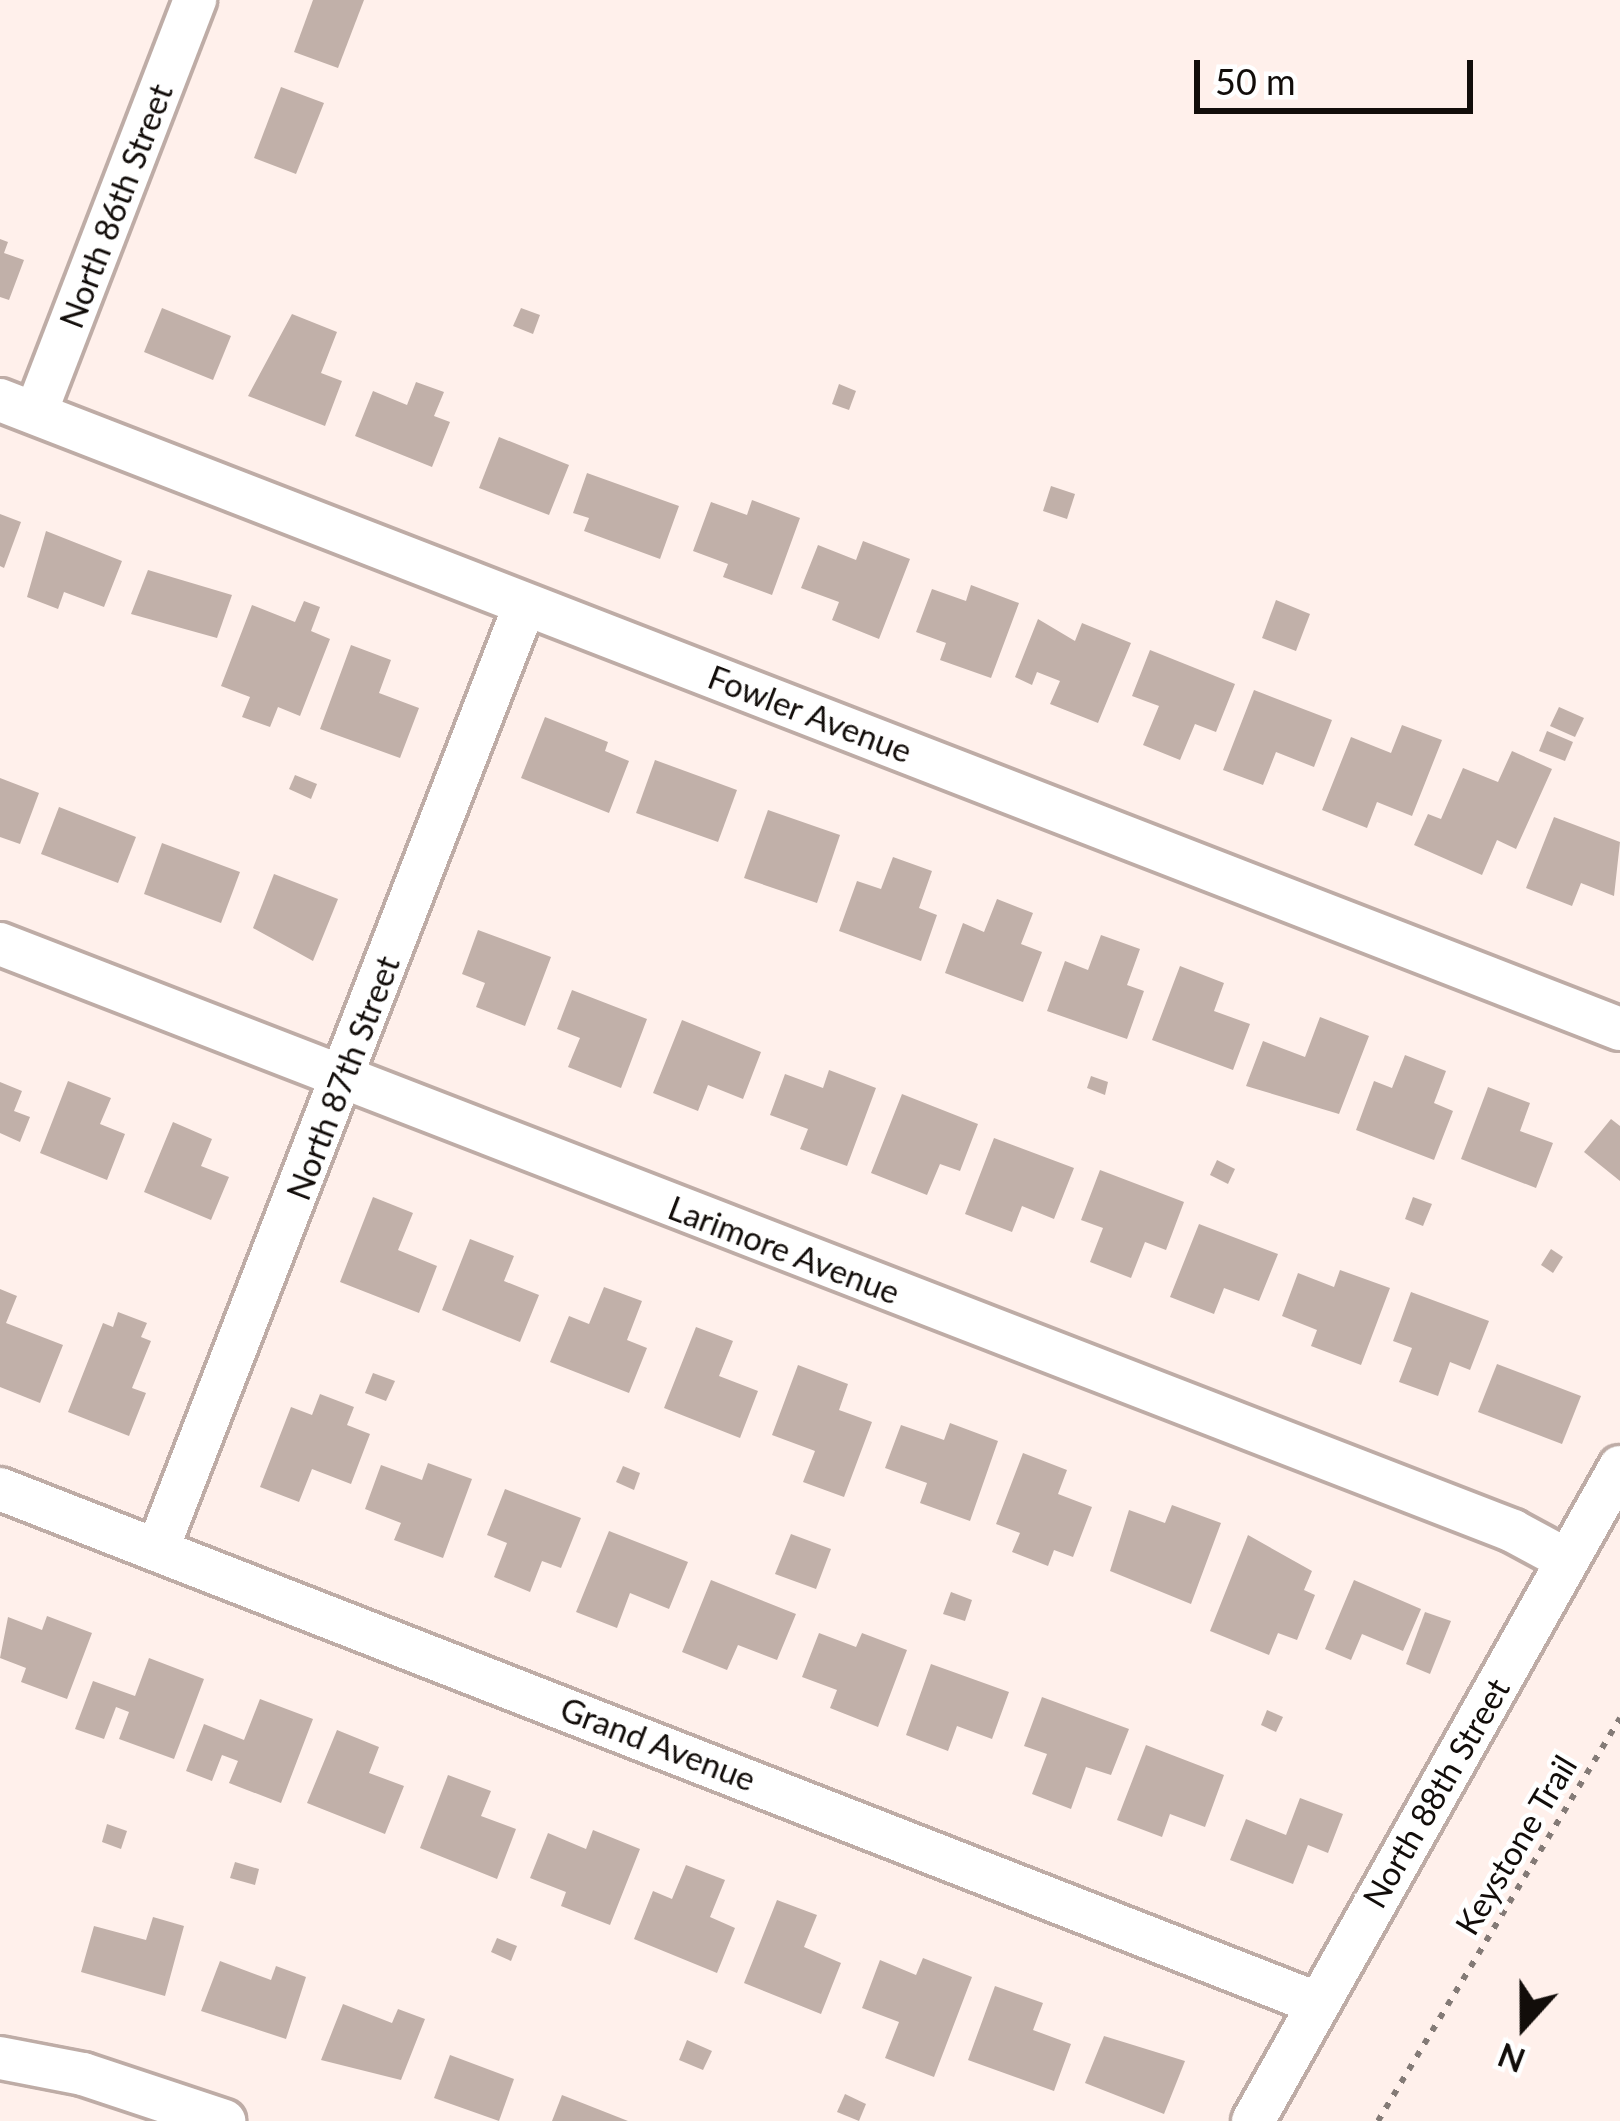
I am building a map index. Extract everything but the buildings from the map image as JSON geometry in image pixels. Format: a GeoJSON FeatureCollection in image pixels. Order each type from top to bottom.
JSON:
{"type":"FeatureCollection","features":[{"type":"Feature","properties":{"kind":"street","name":"North 86th Street"},"geometry":{"type":"LineString","coordinates":[[18,406],[195,0]]}},
{"type":"Feature","properties":{"kind":"street","name":"Fowler Avenue"},"geometry":{"type":"LineString","coordinates":[[18,406],[524,607],[1620,1029]]}},
{"type":"Feature","properties":{"kind":"street","name":"North 87th Street"},"geometry":{"type":"LineString","coordinates":[[158,1548],[524,607]]}},
{"type":"Feature","properties":{"kind":"street","name":"Larimore Avenue"},"geometry":{"type":"LineString","coordinates":[[0,944],[1514,1531],[1565,1559]]}},
{"type":"Feature","properties":{"kind":"street","name":"North 88th Street"},"geometry":{"type":"LineString","coordinates":[[1252,2121],[1620,1467]]}},
{"type":"Feature","properties":{"kind":"street","name":"Grand Avenue"},"geometry":{"type":"LineString","coordinates":[[0,1489],[1316,2003]]}},
{"type":"Feature","properties":{"kind":"street"},"geometry":{"type":"LineString","coordinates":[[0,2057],[83,2074],[224,2121]]}},
{"type":"Feature","properties":{"kind":"path","name":"Keystone Trail"},"geometry":{"type":"LineString","coordinates":[[1378,2121],[1620,1718]]}}]}
